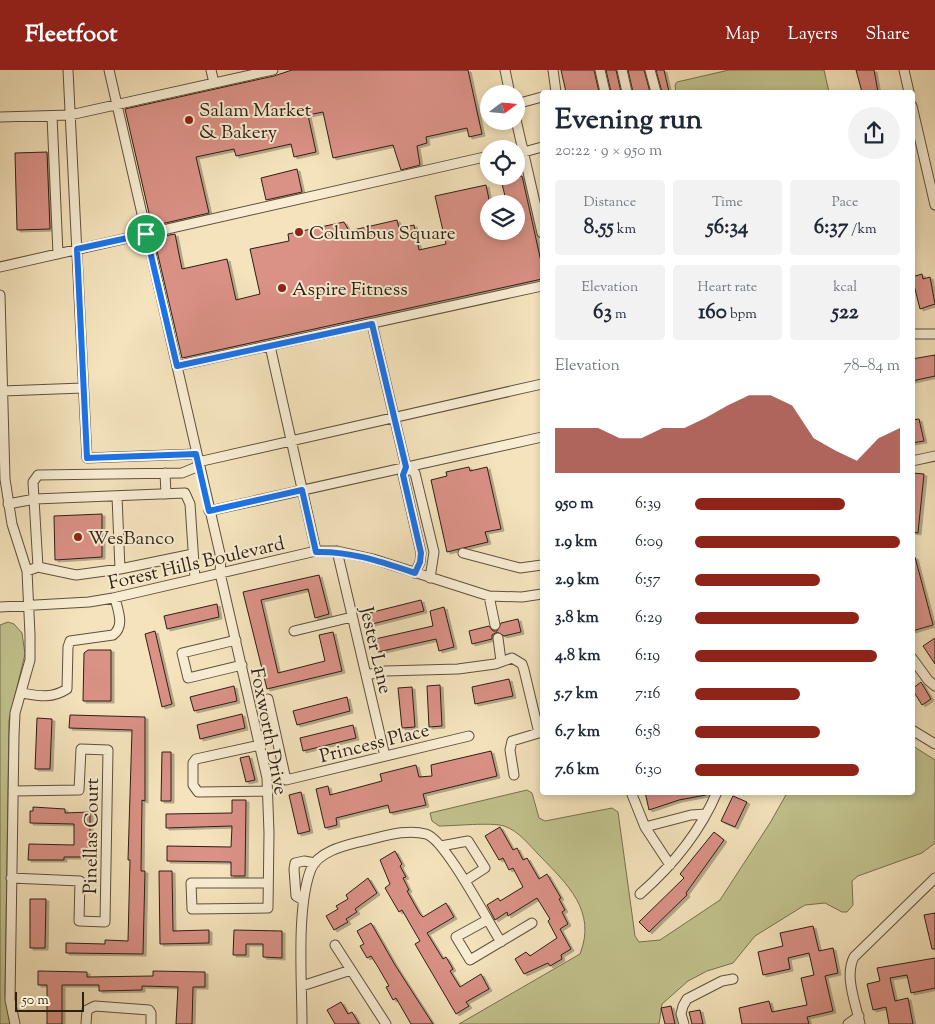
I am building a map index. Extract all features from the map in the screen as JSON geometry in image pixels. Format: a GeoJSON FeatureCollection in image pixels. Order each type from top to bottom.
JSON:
{"type":"FeatureCollection","features":[{"type":"Feature","properties":{"kind":"street"},"geometry":{"type":"LineString","coordinates":[[68,70],[87,458],[198,461],[540,384]]}},
{"type":"Feature","properties":{"kind":"street"},"geometry":{"type":"LineString","coordinates":[[109,70],[146,234]]}},
{"type":"Feature","properties":{"kind":"street"},"geometry":{"type":"LineString","coordinates":[[211,70],[214,83]]}},
{"type":"Feature","properties":{"kind":"street"},"geometry":{"type":"LineString","coordinates":[[0,117],[70,115],[273,70]]}},
{"type":"Feature","properties":{"kind":"street"},"geometry":{"type":"LineString","coordinates":[[505,70],[508,85]]}},
{"type":"Feature","properties":{"kind":"street"},"geometry":{"type":"LineString","coordinates":[[553,70],[556,90]]}},
{"type":"Feature","properties":{"kind":"street"},"geometry":{"type":"LineString","coordinates":[[600,70],[605,90]]}},
{"type":"Feature","properties":{"kind":"street"},"geometry":{"type":"LineString","coordinates":[[622,70],[627,90]]}},
{"type":"Feature","properties":{"kind":"street"},"geometry":{"type":"LineString","coordinates":[[650,70],[655,90]]}},
{"type":"Feature","properties":{"kind":"street"},"geometry":{"type":"LineString","coordinates":[[904,70],[909,90]]}},
{"type":"Feature","properties":{"kind":"street"},"geometry":{"type":"LineString","coordinates":[[525,102],[540,98]]}},
{"type":"Feature","properties":{"kind":"street"},"geometry":{"type":"LineString","coordinates":[[52,116],[58,254]]}},
{"type":"Feature","properties":{"kind":"street"},"geometry":{"type":"LineString","coordinates":[[915,119],[935,205]]}},
{"type":"Feature","properties":{"kind":"street"},"geometry":{"type":"LineString","coordinates":[[525,149],[540,147]]}},
{"type":"Feature","properties":{"kind":"street"},"geometry":{"type":"LineString","coordinates":[[0,267],[480,158]]}},
{"type":"Feature","properties":{"kind":"street"},"geometry":{"type":"LineString","coordinates":[[525,166],[540,225]]}},
{"type":"Feature","properties":{"kind":"street","name":"Foxworth Drive"},"geometry":{"type":"LineString","coordinates":[[146,234],[221,558],[220,573],[260,745],[268,791],[268,883],[268,908],[192,909],[191,883],[268,883]]}},
{"type":"Feature","properties":{"kind":"street"},"geometry":{"type":"LineString","coordinates":[[177,366],[540,286]]}},
{"type":"Feature","properties":{"kind":"street"},"geometry":{"type":"LineString","coordinates":[[0,295],[5,479],[8,504],[26,571],[30,660],[15,713],[10,1000],[15,1024]]}},
{"type":"Feature","properties":{"kind":"street"},"geometry":{"type":"LineString","coordinates":[[372,324],[406,467],[403,475],[421,553],[420,562],[415,573]]}},
{"type":"Feature","properties":{"kind":"street"},"geometry":{"type":"LineString","coordinates":[[915,334],[935,334]]}},
{"type":"Feature","properties":{"kind":"street"},"geometry":{"type":"LineString","coordinates":[[270,346],[316,552]]}},
{"type":"Feature","properties":{"kind":"street"},"geometry":{"type":"LineString","coordinates":[[3,391],[83,388]]}},
{"type":"Feature","properties":{"kind":"street"},"geometry":{"type":"LineString","coordinates":[[209,511],[540,437]]}},
{"type":"Feature","properties":{"kind":"street"},"geometry":{"type":"LineString","coordinates":[[915,460],[935,456]]}},
{"type":"Feature","properties":{"kind":"street"},"geometry":{"type":"LineString","coordinates":[[38,567],[33,482],[38,475],[182,473],[198,461]]}},
{"type":"Feature","properties":{"kind":"street"},"geometry":{"type":"LineString","coordinates":[[406,467],[414,473],[434,552],[430,578]]}},
{"type":"Feature","properties":{"kind":"street"},"geometry":{"type":"LineString","coordinates":[[165,473],[166,494]]}},
{"type":"Feature","properties":{"kind":"street"},"geometry":{"type":"LineString","coordinates":[[8,504],[34,499],[185,493],[190,504],[195,579]]}},
{"type":"Feature","properties":{"kind":"street"},"geometry":{"type":"LineString","coordinates":[[117,496],[120,569]]}},
{"type":"Feature","properties":{"kind":"street","name":"Forest Hills Boulevard"},"geometry":{"type":"LineString","coordinates":[[0,607],[115,598],[316,552],[336,551],[373,559],[489,596],[522,597],[540,594]]}},
{"type":"Feature","properties":{"kind":"street","name":"Jester Lane"},"geometry":{"type":"LineString","coordinates":[[336,551],[385,756]]}},
{"type":"Feature","properties":{"kind":"street"},"geometry":{"type":"LineString","coordinates":[[464,553],[520,568],[540,565]]}},
{"type":"Feature","properties":{"kind":"street"},"geometry":{"type":"LineString","coordinates":[[26,571],[38,567],[76,575],[120,569],[193,554]]}},
{"type":"Feature","properties":{"kind":"street"},"geometry":{"type":"LineString","coordinates":[[489,596],[495,625]]}},
{"type":"Feature","properties":{"kind":"street"},"geometry":{"type":"LineString","coordinates":[[22,693],[46,698],[57,696],[67,690],[68,647],[70,641],[113,635],[118,632],[121,626],[115,598]]}},
{"type":"Feature","properties":{"kind":"street"},"geometry":{"type":"LineString","coordinates":[[294,631],[352,617]]}},
{"type":"Feature","properties":{"kind":"street"},"geometry":{"type":"LineString","coordinates":[[498,638],[501,661]]}},
{"type":"Feature","properties":{"kind":"street"},"geometry":{"type":"LineString","coordinates":[[236,640],[182,653],[188,678],[242,665]]}},
{"type":"Feature","properties":{"kind":"street"},"geometry":{"type":"LineString","coordinates":[[366,675],[386,672],[458,669],[495,664],[512,658],[522,664],[540,728]]}},
{"type":"Feature","properties":{"kind":"street"},"geometry":{"type":"LineString","coordinates":[[915,662],[928,680],[935,686]]}},
{"type":"Feature","properties":{"kind":"street","name":"Princess Place"},"geometry":{"type":"LineString","coordinates":[[268,699],[286,780],[469,736]]}},
{"type":"Feature","properties":{"kind":"street"},"geometry":{"type":"LineString","coordinates":[[514,775],[510,745],[517,738],[540,732]]}},
{"type":"Feature","properties":{"kind":"street"},"geometry":{"type":"LineString","coordinates":[[915,732],[935,744]]}},
{"type":"Feature","properties":{"kind":"street"},"geometry":{"type":"LineString","coordinates":[[260,745],[196,759],[193,763],[193,786],[198,792],[268,791]]}},
{"type":"Feature","properties":{"kind":"street","name":"Pinellas Court"},"geometry":{"type":"LineString","coordinates":[[12,878],[80,881],[80,921],[105,922],[108,750],[81,750],[79,790],[13,791]]}},
{"type":"Feature","properties":{"kind":"street"},"geometry":{"type":"LineString","coordinates":[[632,795],[645,828],[670,865]]}},
{"type":"Feature","properties":{"kind":"street"},"geometry":{"type":"LineString","coordinates":[[640,894],[670,865],[706,814],[716,795]]}},
{"type":"Feature","properties":{"kind":"street"},"geometry":{"type":"LineString","coordinates":[[645,828],[691,814],[706,814]]}},
{"type":"Feature","properties":{"kind":"street"},"geometry":{"type":"LineString","coordinates":[[302,1024],[304,900],[310,871],[315,863],[333,850],[345,845],[406,832],[427,834],[441,846],[465,881],[500,942]]}},
{"type":"Feature","properties":{"kind":"street"},"geometry":{"type":"LineString","coordinates":[[441,846],[468,842],[485,868],[465,881]]}},
{"type":"Feature","properties":{"kind":"street"},"geometry":{"type":"LineString","coordinates":[[304,900],[296,896],[295,863],[304,860],[315,863]]}},
{"type":"Feature","properties":{"kind":"street"},"geometry":{"type":"LineString","coordinates":[[848,1024],[859,1020],[850,973],[850,964],[854,956],[935,878]]}},
{"type":"Feature","properties":{"kind":"street"},"geometry":{"type":"LineString","coordinates":[[486,920],[456,937],[470,960],[532,923]]}},
{"type":"Feature","properties":{"kind":"street"},"geometry":{"type":"LineString","coordinates":[[335,945],[386,1024]]}},
{"type":"Feature","properties":{"kind":"street"},"geometry":{"type":"LineString","coordinates":[[302,986],[351,970]]}},
{"type":"Feature","properties":{"kind":"street"},"geometry":{"type":"LineString","coordinates":[[684,1024],[682,1014],[683,1006],[687,999],[712,986],[733,979]]}},
{"type":"Feature","properties":{"kind":"street"},"geometry":{"type":"LineString","coordinates":[[86,1024],[87,1010],[95,1006],[149,1010],[152,1018],[151,1024]]}},
{"type":"Feature","properties":{"kind":"green space"},"geometry":{"type":"Polygon","coordinates":[[[729,70],[824,70],[829,90],[676,90],[677,82],[729,70]]]}},
{"type":"Feature","properties":{"kind":"green space"},"geometry":{"type":"Polygon","coordinates":[[[8,622],[14,624],[22,633],[25,654],[9,720],[5,996],[10,1024],[0,1024],[0,625],[8,622]]]}},
{"type":"Feature","properties":{"kind":"green space"},"geometry":{"type":"Polygon","coordinates":[[[915,747],[935,760],[935,843],[922,853],[858,876],[852,881],[853,905],[847,912],[842,912],[825,903],[805,905],[755,936],[733,963],[707,971],[688,981],[662,1004],[659,1024],[459,1024],[580,954],[585,924],[582,911],[569,888],[528,843],[514,831],[504,826],[491,824],[439,826],[432,821],[430,813],[527,790],[532,793],[539,818],[545,821],[612,808],[618,812],[635,936],[639,942],[660,940],[720,900],[786,795],[915,795],[915,747]]]}},
{"type":"Feature","properties":{"kind":"building"},"geometry":{"type":"Polygon","coordinates":[[[292,70],[468,70],[482,134],[469,137],[467,128],[426,137],[427,143],[417,146],[420,165],[401,170],[393,145],[333,158],[323,112],[308,115],[316,152],[294,157],[291,144],[236,156],[234,149],[196,157],[209,213],[152,226],[125,109],[274,76],[292,70]]]}},
{"type":"Feature","properties":{"kind":"building"},"geometry":{"type":"Polygon","coordinates":[[[561,70],[594,70],[599,90],[566,90],[561,70]]]}},
{"type":"Feature","properties":{"kind":"building"},"geometry":{"type":"Polygon","coordinates":[[[606,70],[616,70],[621,90],[611,90],[606,70]]]}},
{"type":"Feature","properties":{"kind":"building"},"geometry":{"type":"Polygon","coordinates":[[[628,70],[644,70],[649,90],[633,90],[628,70]]]}},
{"type":"Feature","properties":{"kind":"building"},"geometry":{"type":"Polygon","coordinates":[[[656,70],[664,70],[669,90],[661,90],[656,70]]]}},
{"type":"Feature","properties":{"kind":"building"},"geometry":{"type":"Polygon","coordinates":[[[856,70],[874,70],[878,90],[861,90],[856,70]]]}},
{"type":"Feature","properties":{"kind":"building"},"geometry":{"type":"Polygon","coordinates":[[[47,152],[50,229],[17,230],[15,153],[47,152]]]}},
{"type":"Feature","properties":{"kind":"building"},"geometry":{"type":"Polygon","coordinates":[[[297,169],[302,192],[266,200],[261,178],[297,169]]]}},
{"type":"Feature","properties":{"kind":"building"},"geometry":{"type":"Polygon","coordinates":[[[486,185],[488,195],[480,195],[480,240],[525,240],[525,195],[505,195],[502,185],[524,185],[540,257],[540,279],[182,358],[154,238],[175,234],[182,269],[227,259],[236,300],[260,294],[250,249],[289,241],[288,234],[344,222],[349,231],[397,220],[399,228],[414,225],[419,250],[446,244],[435,196],[486,185]]]}},
{"type":"Feature","properties":{"kind":"building"},"geometry":{"type":"Polygon","coordinates":[[[922,274],[923,279],[930,277],[935,304],[920,309],[915,289],[915,276],[922,274]]]}},
{"type":"Feature","properties":{"kind":"building"},"geometry":{"type":"Polygon","coordinates":[[[935,355],[935,376],[915,380],[915,358],[935,355]]]}},
{"type":"Feature","properties":{"kind":"building"},"geometry":{"type":"Polygon","coordinates":[[[919,419],[924,441],[915,442],[915,420],[919,419]]]}},
{"type":"Feature","properties":{"kind":"building"},"geometry":{"type":"Polygon","coordinates":[[[469,467],[470,471],[487,467],[501,529],[485,532],[488,542],[447,552],[431,480],[447,476],[446,472],[469,467]]]}},
{"type":"Feature","properties":{"kind":"building"},"geometry":{"type":"Polygon","coordinates":[[[915,473],[924,474],[918,533],[915,532],[915,473]]]}},
{"type":"Feature","properties":{"kind":"building","name":"WesBanco"},"geometry":{"type":"Polygon","coordinates":[[[102,514],[102,557],[55,560],[54,516],[102,514]]]}},
{"type":"Feature","properties":{"kind":"building"},"geometry":{"type":"Polygon","coordinates":[[[915,557],[933,625],[915,630],[915,557]]]}},
{"type":"Feature","properties":{"kind":"building"},"geometry":{"type":"Polygon","coordinates":[[[319,575],[329,614],[315,618],[308,589],[261,600],[278,673],[325,661],[319,635],[333,632],[342,671],[267,689],[243,592],[319,575]]]}},
{"type":"Feature","properties":{"kind":"building"},"geometry":{"type":"Polygon","coordinates":[[[421,600],[424,611],[372,624],[369,613],[421,600]]]}},
{"type":"Feature","properties":{"kind":"building"},"geometry":{"type":"Polygon","coordinates":[[[217,604],[219,617],[167,629],[164,616],[217,604]]]}},
{"type":"Feature","properties":{"kind":"building"},"geometry":{"type":"Polygon","coordinates":[[[444,607],[454,647],[439,651],[436,639],[378,652],[375,639],[433,626],[430,611],[444,607]]]}},
{"type":"Feature","properties":{"kind":"building"},"geometry":{"type":"Polygon","coordinates":[[[518,619],[521,632],[504,636],[497,632],[492,635],[492,639],[472,644],[469,631],[489,626],[493,631],[497,631],[501,623],[518,619]]]}},
{"type":"Feature","properties":{"kind":"building"},"geometry":{"type":"Polygon","coordinates":[[[155,631],[172,704],[162,707],[145,634],[155,631]]]}},
{"type":"Feature","properties":{"kind":"building"},"geometry":{"type":"Polygon","coordinates":[[[935,638],[935,664],[923,646],[935,638]]]}},
{"type":"Feature","properties":{"kind":"building"},"geometry":{"type":"Polygon","coordinates":[[[88,650],[111,650],[111,701],[83,701],[84,653],[88,650]]]}},
{"type":"Feature","properties":{"kind":"building"},"geometry":{"type":"Polygon","coordinates":[[[509,679],[513,696],[475,704],[472,687],[509,679]]]}},
{"type":"Feature","properties":{"kind":"building"},"geometry":{"type":"Polygon","coordinates":[[[921,682],[931,699],[922,705],[915,694],[915,687],[921,682]]]}},
{"type":"Feature","properties":{"kind":"building"},"geometry":{"type":"Polygon","coordinates":[[[440,685],[442,726],[429,727],[427,686],[440,685]]]}},
{"type":"Feature","properties":{"kind":"building"},"geometry":{"type":"Polygon","coordinates":[[[234,686],[237,701],[194,711],[190,697],[234,686]]]}},
{"type":"Feature","properties":{"kind":"building"},"geometry":{"type":"Polygon","coordinates":[[[412,687],[415,727],[402,728],[398,688],[412,687]]]}},
{"type":"Feature","properties":{"kind":"building"},"geometry":{"type":"Polygon","coordinates":[[[347,697],[350,711],[297,725],[293,711],[347,697]]]}},
{"type":"Feature","properties":{"kind":"building"},"geometry":{"type":"Polygon","coordinates":[[[242,714],[245,728],[200,739],[197,725],[242,714]]]}},
{"type":"Feature","properties":{"kind":"building"},"geometry":{"type":"Polygon","coordinates":[[[70,715],[145,717],[145,801],[142,800],[141,871],[145,871],[143,954],[66,953],[66,943],[105,944],[105,940],[128,941],[130,860],[128,860],[132,730],[69,728],[70,715]]]}},
{"type":"Feature","properties":{"kind":"building"},"geometry":{"type":"Polygon","coordinates":[[[37,718],[52,719],[50,769],[35,769],[37,718]]]}},
{"type":"Feature","properties":{"kind":"building"},"geometry":{"type":"Polygon","coordinates":[[[353,725],[356,738],[303,751],[300,738],[353,725]]]}},
{"type":"Feature","properties":{"kind":"building"},"geometry":{"type":"Polygon","coordinates":[[[491,751],[497,776],[423,794],[426,805],[390,813],[388,805],[336,818],[337,825],[325,828],[316,789],[328,786],[330,795],[382,781],[380,774],[416,765],[419,777],[432,776],[431,765],[491,751]]]}},
{"type":"Feature","properties":{"kind":"building"},"geometry":{"type":"Polygon","coordinates":[[[162,752],[171,752],[171,801],[161,801],[162,752]]]}},
{"type":"Feature","properties":{"kind":"building"},"geometry":{"type":"Polygon","coordinates":[[[249,756],[255,780],[246,782],[240,758],[249,756]]]}},
{"type":"Feature","properties":{"kind":"building"},"geometry":{"type":"Polygon","coordinates":[[[301,792],[310,831],[298,834],[289,795],[301,792]]]}},
{"type":"Feature","properties":{"kind":"building"},"geometry":{"type":"Polygon","coordinates":[[[646,795],[706,795],[679,800],[649,810],[646,795]]]}},
{"type":"Feature","properties":{"kind":"building"},"geometry":{"type":"Polygon","coordinates":[[[733,796],[747,802],[735,827],[721,821],[733,796]]]}},
{"type":"Feature","properties":{"kind":"building"},"geometry":{"type":"Polygon","coordinates":[[[232,800],[246,800],[245,876],[231,876],[231,862],[167,861],[167,846],[231,847],[232,826],[166,828],[166,814],[232,813],[232,800]]]}},
{"type":"Feature","properties":{"kind":"building"},"geometry":{"type":"Polygon","coordinates":[[[33,807],[65,809],[65,813],[90,812],[90,857],[64,857],[64,860],[28,860],[29,844],[74,845],[74,824],[30,823],[30,811],[33,811],[33,807]]]}},
{"type":"Feature","properties":{"kind":"building"},"geometry":{"type":"Polygon","coordinates":[[[500,827],[513,850],[517,848],[523,860],[527,858],[539,879],[547,874],[561,898],[559,899],[565,910],[562,912],[568,924],[560,929],[571,949],[561,955],[562,959],[550,966],[548,963],[524,974],[515,959],[526,952],[530,956],[557,938],[548,921],[550,919],[537,898],[508,916],[507,912],[495,920],[487,905],[498,898],[500,901],[523,887],[513,868],[509,870],[503,858],[499,860],[485,836],[500,827]]]}},
{"type":"Feature","properties":{"kind":"building"},"geometry":{"type":"Polygon","coordinates":[[[714,832],[724,840],[686,893],[687,895],[649,932],[639,922],[684,878],[680,874],[714,832]]]}},
{"type":"Feature","properties":{"kind":"building"},"geometry":{"type":"Polygon","coordinates":[[[395,851],[406,877],[403,878],[409,890],[407,891],[420,914],[423,917],[446,903],[454,917],[427,933],[443,959],[446,957],[453,969],[450,971],[460,987],[481,974],[489,989],[466,1002],[469,1006],[456,1014],[415,944],[420,941],[402,910],[399,912],[385,888],[390,884],[380,860],[395,851]]]}},
{"type":"Feature","properties":{"kind":"building"},"geometry":{"type":"Polygon","coordinates":[[[159,871],[172,871],[173,931],[209,930],[209,943],[160,944],[159,871]]]}},
{"type":"Feature","properties":{"kind":"building"},"geometry":{"type":"Polygon","coordinates":[[[368,878],[377,893],[355,909],[357,912],[346,919],[348,922],[334,930],[326,916],[338,909],[336,906],[348,899],[346,895],[368,878]]]}},
{"type":"Feature","properties":{"kind":"building"},"geometry":{"type":"Polygon","coordinates":[[[30,899],[46,899],[45,948],[30,948],[30,899]]]}},
{"type":"Feature","properties":{"kind":"building"},"geometry":{"type":"Polygon","coordinates":[[[935,913],[935,949],[932,949],[924,915],[935,913]]]}},
{"type":"Feature","properties":{"kind":"building"},"geometry":{"type":"Polygon","coordinates":[[[371,923],[395,965],[433,1024],[411,1024],[396,998],[393,1000],[386,987],[389,986],[371,956],[367,958],[360,946],[364,944],[357,931],[371,923]]]}},
{"type":"Feature","properties":{"kind":"building"},"geometry":{"type":"Polygon","coordinates":[[[813,926],[819,951],[833,948],[838,973],[825,976],[833,1011],[807,1017],[809,1024],[742,1024],[739,1008],[769,1001],[772,1012],[807,1005],[801,978],[814,975],[809,953],[788,958],[790,969],[763,975],[758,952],[783,946],[780,933],[813,926]]]}},
{"type":"Feature","properties":{"kind":"building"},"geometry":{"type":"Polygon","coordinates":[[[234,930],[282,931],[282,958],[263,957],[263,944],[246,944],[246,955],[233,955],[234,930]]]}},
{"type":"Feature","properties":{"kind":"building"},"geometry":{"type":"Polygon","coordinates":[[[935,958],[935,988],[911,993],[907,975],[890,978],[895,1001],[908,998],[913,1024],[889,1024],[886,1007],[873,1010],[867,984],[880,981],[877,968],[935,958]]]}},
{"type":"Feature","properties":{"kind":"building"},"geometry":{"type":"Polygon","coordinates":[[[38,971],[87,972],[87,977],[153,976],[153,971],[205,972],[205,987],[193,987],[192,1024],[176,1024],[178,987],[142,986],[142,990],[99,991],[99,985],[62,985],[62,1024],[47,1024],[47,985],[38,985],[38,971]]]}},
{"type":"Feature","properties":{"kind":"building"},"geometry":{"type":"Polygon","coordinates":[[[341,1002],[348,1014],[352,1012],[359,1024],[335,1024],[327,1010],[341,1002]]]}},
{"type":"Feature","properties":{"kind":"building"},"geometry":{"type":"Polygon","coordinates":[[[671,1006],[675,1024],[665,1024],[661,1008],[671,1006]]]}},
{"type":"Feature","properties":{"kind":"building"},"geometry":{"type":"Polygon","coordinates":[[[700,1010],[703,1024],[692,1024],[689,1012],[700,1010]]]}},
{"type":"Feature","properties":{"kind":"place","name":"Salam Market & Bakery"},"geometry":{"type":"Point","coordinates":[189,120]}},
{"type":"Feature","properties":{"kind":"place","name":"Columbus Square"},"geometry":{"type":"Point","coordinates":[299,232]}},
{"type":"Feature","properties":{"kind":"place","name":"Aspire Fitness"},"geometry":{"type":"Point","coordinates":[282,288]}},
{"type":"Feature","properties":{"kind":"place","name":"WesBanco"},"geometry":{"type":"Point","coordinates":[78,537]}},
{"type":"Feature","properties":{"kind":"route"},"geometry":{"type":"LineString","coordinates":[[146,234],[177,366],[372,324],[406,467],[403,475],[421,553],[420,562],[415,573],[373,559],[336,551],[316,552],[302,490],[209,511],[196,454],[87,458],[77,249],[146,234]]}}]}
